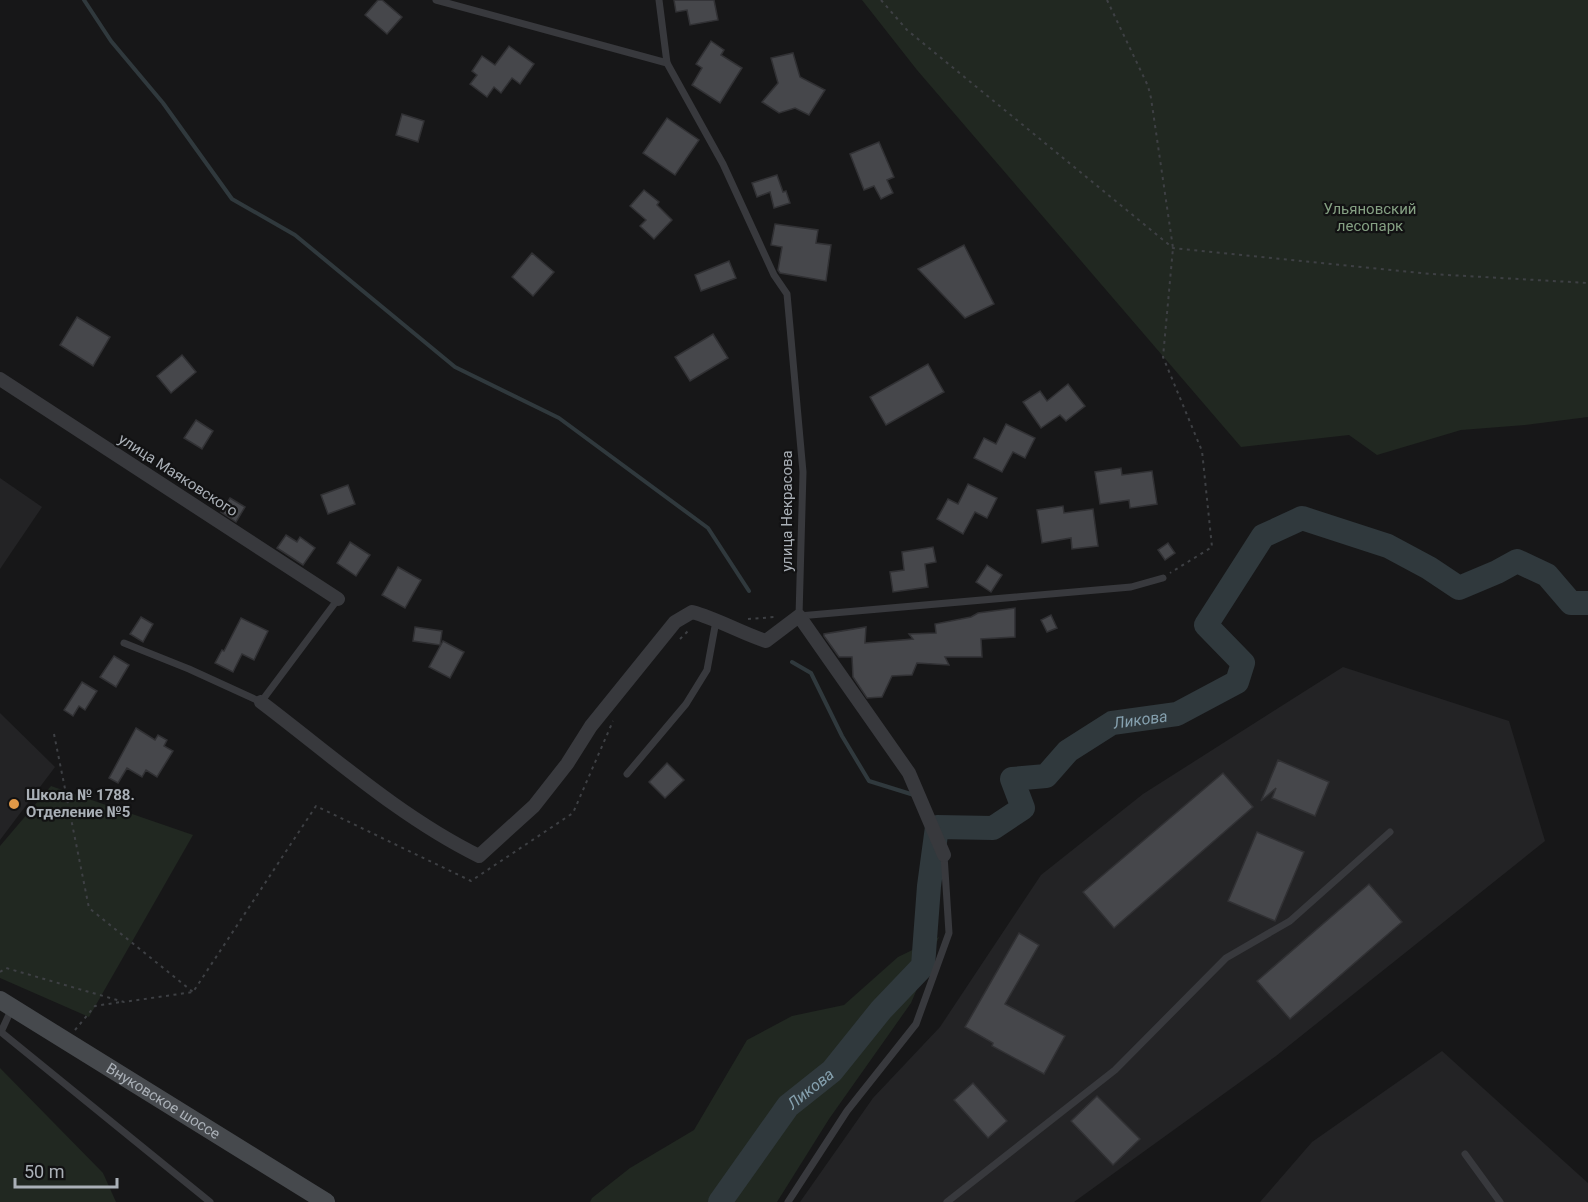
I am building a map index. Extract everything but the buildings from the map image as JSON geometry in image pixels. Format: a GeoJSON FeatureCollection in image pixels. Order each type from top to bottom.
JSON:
{"type":"FeatureCollection","features":[{"type":"Feature","properties":{"kind":"main road","name":"Внуковское шоссе"},"geometry":{"type":"LineString","coordinates":[[6,1004],[326,1202]]}},
{"type":"Feature","properties":{"kind":"street","name":"улица Маяковского"},"geometry":{"type":"LineString","coordinates":[[0,379],[338,599]]}},
{"type":"Feature","properties":{"kind":"street"},"geometry":{"type":"LineString","coordinates":[[261,702],[445,839],[479,856],[534,806],[567,764],[591,726],[675,622],[692,612],[766,641],[799,616],[909,773],[944,855]]}},
{"type":"Feature","properties":{"kind":"lane"},"geometry":{"type":"LineString","coordinates":[[436,0],[667,63]]}},
{"type":"Feature","properties":{"kind":"lane","name":"улица Некрасова"},"geometry":{"type":"LineString","coordinates":[[658,0],[667,63],[723,164],[774,275],[787,294],[803,472],[799,616]]}},
{"type":"Feature","properties":{"kind":"lane"},"geometry":{"type":"LineString","coordinates":[[799,616],[1131,587],[1163,578]]}},
{"type":"Feature","properties":{"kind":"lane"},"geometry":{"type":"LineString","coordinates":[[124,644],[189,669],[261,702],[338,599]]}},
{"type":"Feature","properties":{"kind":"lane"},"geometry":{"type":"LineString","coordinates":[[627,774],[686,704],[707,670],[716,621]]}},
{"type":"Feature","properties":{"kind":"lane"},"geometry":{"type":"LineString","coordinates":[[947,1202],[1115,1070],[1226,958],[1290,921],[1390,832]]}},
{"type":"Feature","properties":{"kind":"lane"},"geometry":{"type":"LineString","coordinates":[[788,1202],[847,1111],[916,1024],[949,933],[944,855]]}},
{"type":"Feature","properties":{"kind":"lane"},"geometry":{"type":"LineString","coordinates":[[6,1004],[2,1032],[210,1202]]}},
{"type":"Feature","properties":{"kind":"lane"},"geometry":{"type":"LineString","coordinates":[[1465,1154],[1500,1202]]}},
{"type":"Feature","properties":{"kind":"path"},"geometry":{"type":"LineString","coordinates":[[881,0],[908,30],[1173,248],[1431,274],[1588,283]]}},
{"type":"Feature","properties":{"kind":"path"},"geometry":{"type":"LineString","coordinates":[[1107,0],[1148,86],[1173,248],[1163,357],[1202,451],[1212,547],[1163,578]]}},
{"type":"Feature","properties":{"kind":"path"},"geometry":{"type":"LineString","coordinates":[[716,621],[799,616]]}},
{"type":"Feature","properties":{"kind":"path"},"geometry":{"type":"LineString","coordinates":[[674,645],[690,629]]}},
{"type":"Feature","properties":{"kind":"path"},"geometry":{"type":"LineString","coordinates":[[66,1042],[95,1006],[193,992],[316,806],[471,881],[573,813],[613,722]]}},
{"type":"Feature","properties":{"kind":"path"},"geometry":{"type":"LineString","coordinates":[[54,734],[89,908],[193,992]]}},
{"type":"Feature","properties":{"kind":"path"},"geometry":{"type":"LineString","coordinates":[[0,972],[6,968],[124,1002]]}},
{"type":"Feature","properties":{"kind":"shaded area"},"geometry":{"type":"Polygon","coordinates":[[[0,478],[42,507],[0,569],[0,478]]]}},
{"type":"Feature","properties":{"kind":"shaded area"},"geometry":{"type":"Polygon","coordinates":[[[1343,667],[1509,721],[1545,841],[1276,1056],[1074,1202],[800,1202],[873,1098],[940,1027],[1041,875],[1143,794],[1343,667]]]}},
{"type":"Feature","properties":{"kind":"shaded area","name":"Школа № 1788. Отделение №5"},"geometry":{"type":"Polygon","coordinates":[[[0,713],[55,767],[0,840],[0,713]]]}},
{"type":"Feature","properties":{"kind":"shaded area"},"geometry":{"type":"Polygon","coordinates":[[[1442,1051],[1588,1183],[1588,1202],[1260,1202],[1312,1142],[1442,1051]]]}},
{"type":"Feature","properties":{"kind":"green space","name":"Ульяновский лесопарк"},"geometry":{"type":"Polygon","coordinates":[[[862,0],[1588,0],[1588,417],[1461,430],[1377,455],[1349,435],[1241,447],[917,70],[862,0]]]}},
{"type":"Feature","properties":{"kind":"green space"},"geometry":{"type":"Polygon","coordinates":[[[51,786],[193,835],[89,1017],[0,978],[0,846],[51,786]]]}},
{"type":"Feature","properties":{"kind":"green space"},"geometry":{"type":"Polygon","coordinates":[[[939,937],[911,1003],[829,1119],[777,1202],[590,1202],[630,1168],[694,1130],[747,1040],[792,1016],[844,1005],[898,957],[939,937]]]}},
{"type":"Feature","properties":{"kind":"green space"},"geometry":{"type":"Polygon","coordinates":[[[0,1068],[103,1173],[116,1202],[0,1202],[0,1068]]]}},
{"type":"Feature","properties":{"kind":"waterway"},"geometry":{"type":"LineString","coordinates":[[84,0],[111,41],[163,103],[232,199],[295,235],[455,367],[559,418],[708,528],[749,591]]}},
{"type":"Feature","properties":{"kind":"waterway","name":"Ликова"},"geometry":{"type":"LineString","coordinates":[[720,1202],[788,1106],[832,1071],[881,1010],[923,966],[929,886],[937,827],[993,828],[1023,808],[1012,779],[1046,776],[1068,751],[1112,723],[1177,714],[1237,682],[1243,663],[1206,625],[1263,536],[1302,518],[1388,546],[1429,568],[1459,588],[1517,561],[1547,575],[1571,603],[1588,603]]}},
{"type":"Feature","properties":{"kind":"waterway"},"geometry":{"type":"LineString","coordinates":[[792,662],[811,673],[842,736],[869,781],[914,795]]}},
{"type":"Feature","properties":{"kind":"place","name":"Школа № 1788. Отделение №5"},"geometry":{"type":"Point","coordinates":[14,804]}}]}
